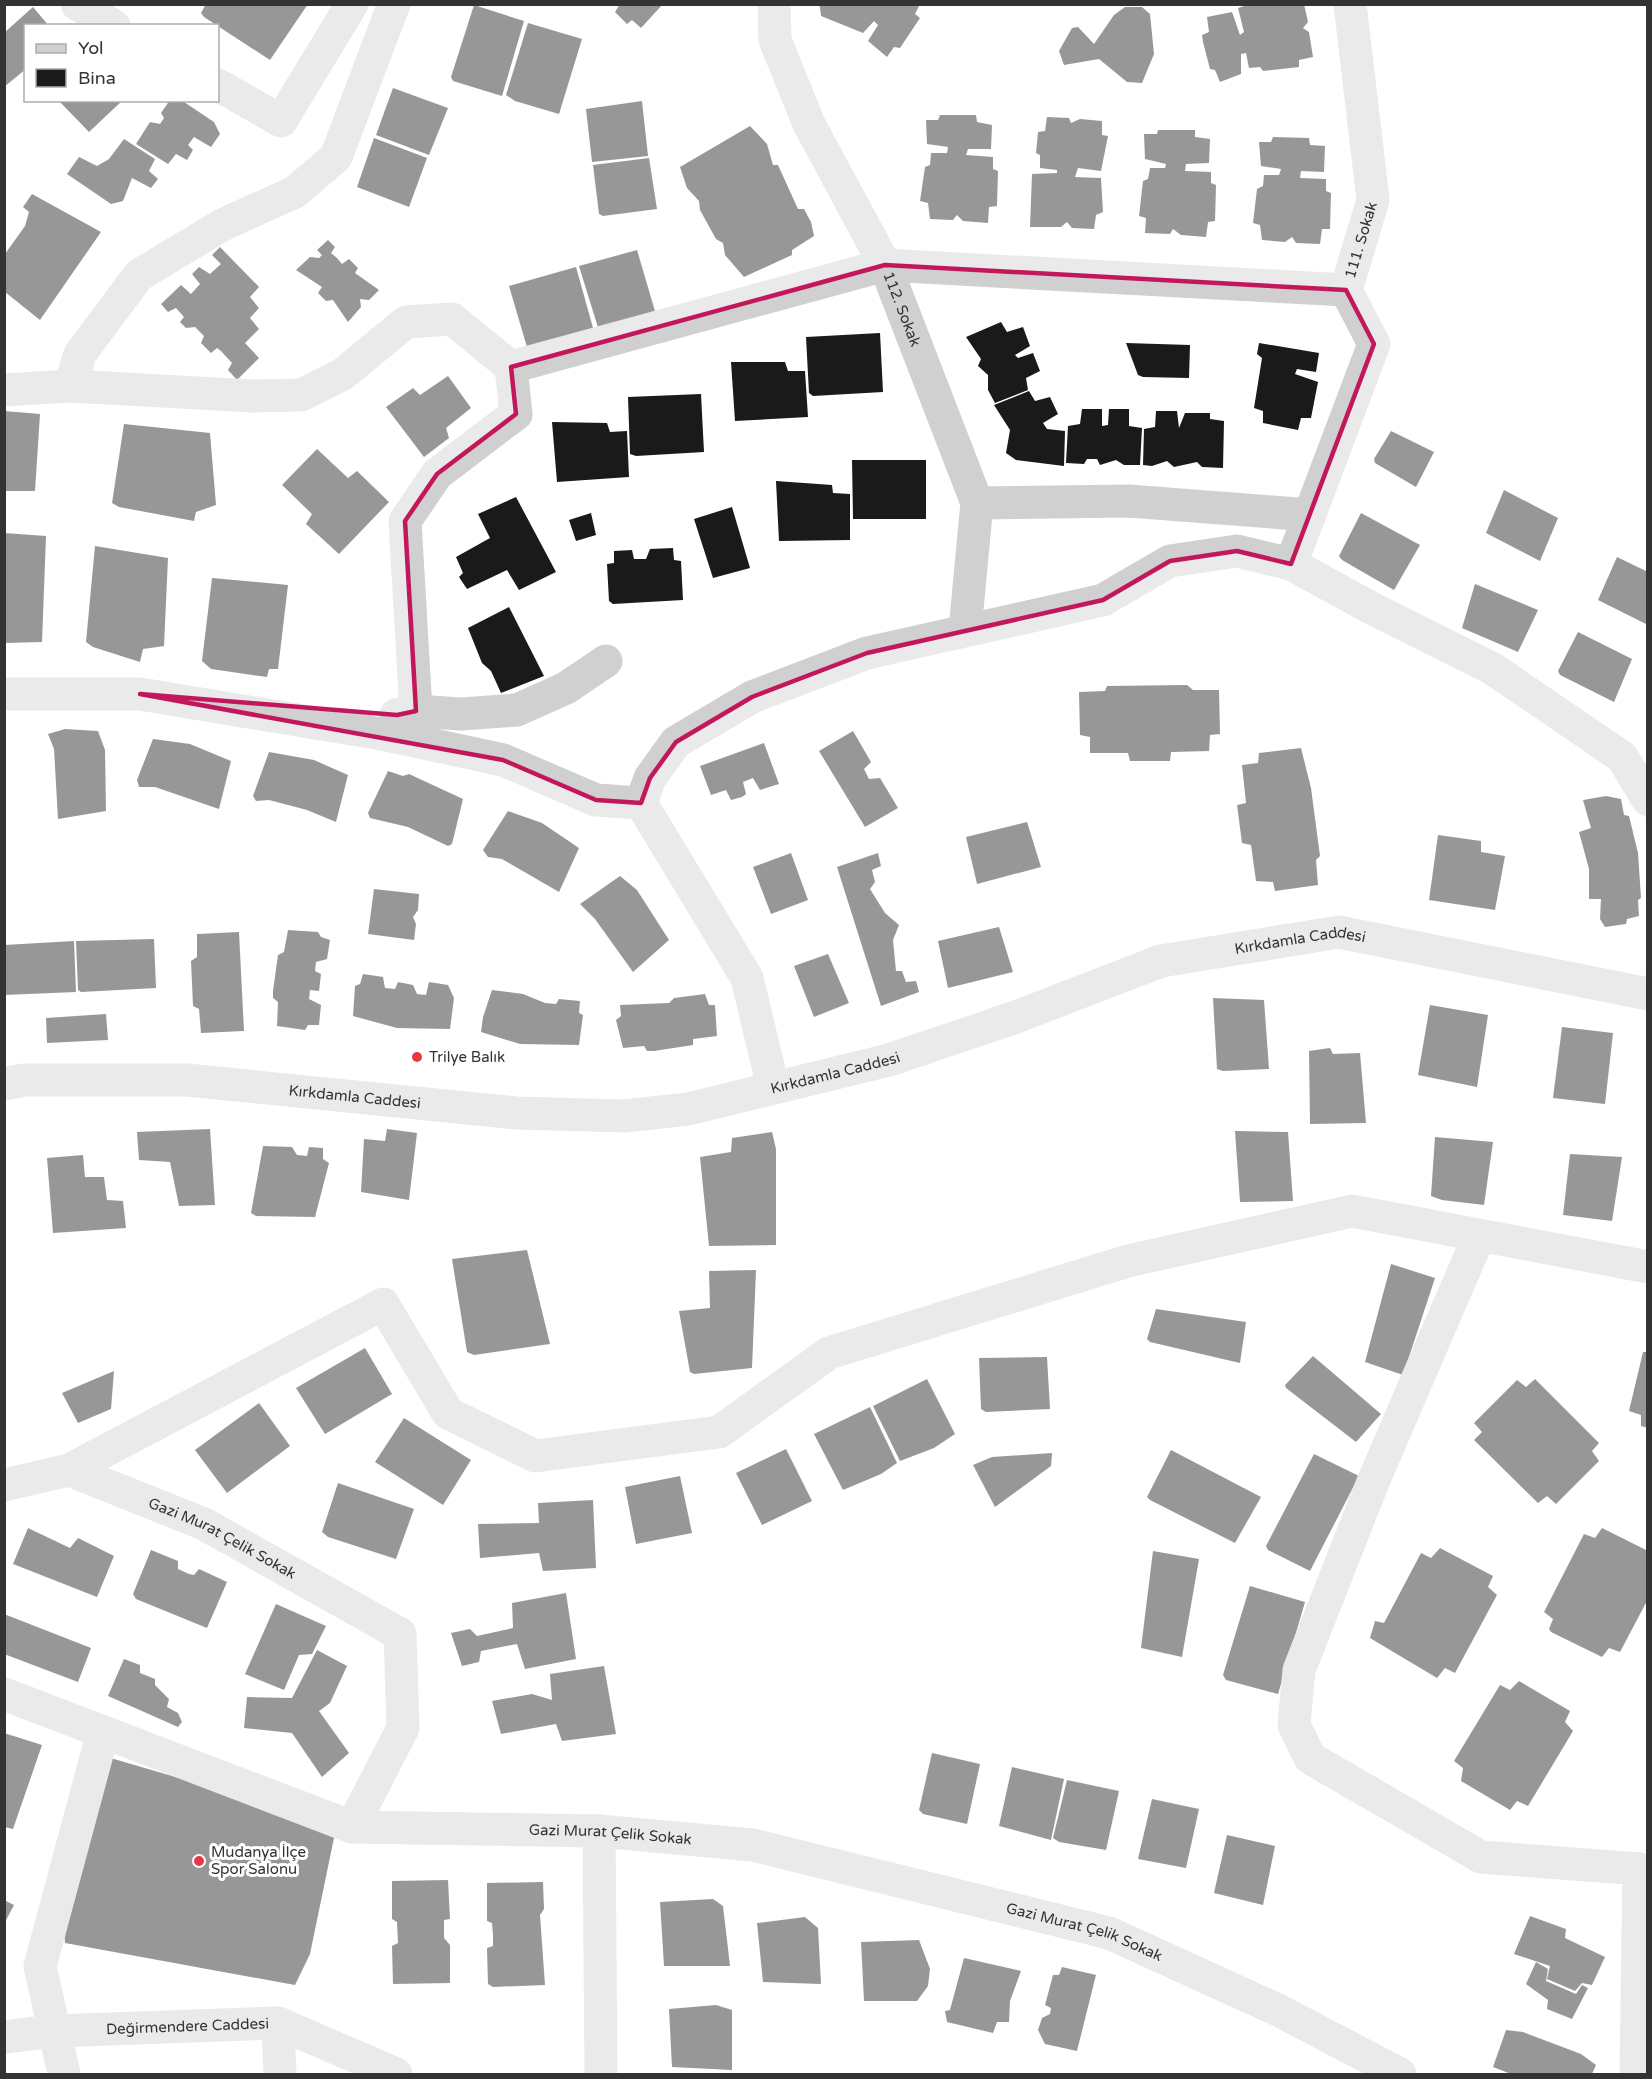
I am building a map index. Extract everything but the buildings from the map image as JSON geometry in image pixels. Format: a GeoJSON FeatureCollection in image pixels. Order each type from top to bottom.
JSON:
{"type":"FeatureCollection","features":[{"type":"Feature","properties":{"kind":"street"},"geometry":{"type":"LineString","coordinates":[[77,4],[111,24]]}},
{"type":"Feature","properties":{"kind":"street"},"geometry":{"type":"LineString","coordinates":[[219,86],[281,121],[352,4]]}},
{"type":"Feature","properties":{"kind":"street"},"geometry":{"type":"LineString","coordinates":[[70,386],[80,354],[139,275],[224,224],[295,192],[336,157],[394,4]]}},
{"type":"Feature","properties":{"kind":"street","name":"112. Sokak"},"geometry":{"type":"LineString","coordinates":[[774,4],[775,40],[809,124],[885,265],[977,503],[965,630]]}},
{"type":"Feature","properties":{"kind":"street","name":"111. Sokak"},"geometry":{"type":"LineString","coordinates":[[1291,564],[1374,344],[1346,290],[1373,200],[1350,4]]}},
{"type":"Feature","properties":{"kind":"street"},"geometry":{"type":"LineString","coordinates":[[511,368],[885,265],[1346,290]]}},
{"type":"Feature","properties":{"kind":"street"},"geometry":{"type":"LineString","coordinates":[[4,390],[70,386],[253,396],[301,395],[343,374],[406,322],[452,319],[511,368],[516,414],[437,474],[405,521],[416,711]]}},
{"type":"Feature","properties":{"kind":"street"},"geometry":{"type":"LineString","coordinates":[[977,503],[1129,501],[1310,515]]}},
{"type":"Feature","properties":{"kind":"street"},"geometry":{"type":"LineString","coordinates":[[641,802],[650,778],[676,742],[752,697],[867,653],[1103,600],[1170,561],[1237,550],[1291,564],[1375,610],[1493,669],[1622,757],[1647,800]]}},
{"type":"Feature","properties":{"kind":"street"},"geometry":{"type":"LineString","coordinates":[[4,694],[140,694],[310,706],[397,715],[416,711],[461,714],[517,710],[566,688],[606,661]]}},
{"type":"Feature","properties":{"kind":"street"},"geometry":{"type":"LineString","coordinates":[[140,694],[382,734],[503,760],[596,800],[641,802]]}},
{"type":"Feature","properties":{"kind":"street"},"geometry":{"type":"LineString","coordinates":[[641,802],[747,978],[773,1087]]}},
{"type":"Feature","properties":{"kind":"street","name":"Kırkdamla Caddesi"},"geometry":{"type":"LineString","coordinates":[[4,1084],[24,1080],[187,1080],[516,1113],[624,1116],[688,1108],[889,1060],[1016,1017],[1161,961],[1339,932],[1647,994]]}},
{"type":"Feature","properties":{"kind":"street"},"geometry":{"type":"LineString","coordinates":[[4,1485],[69,1470],[383,1304],[448,1413],[535,1456],[719,1432],[829,1353],[1128,1261],[1352,1211],[1647,1267]]}},
{"type":"Feature","properties":{"kind":"street"},"geometry":{"type":"LineString","coordinates":[[1479,1236],[1373,1482],[1299,1670],[1294,1725],[1310,1758],[1481,1857],[1639,1869],[1636,2074]]}},
{"type":"Feature","properties":{"kind":"street","name":"Gazi Murat Çelik Sokak"},"geometry":{"type":"LineString","coordinates":[[69,1470],[204,1524],[400,1634],[404,1728],[352,1827],[599,1831],[753,1845],[1109,1933],[1278,2010],[1400,2074]]}},
{"type":"Feature","properties":{"kind":"street"},"geometry":{"type":"LineString","coordinates":[[4,1694],[352,1827]]}},
{"type":"Feature","properties":{"kind":"street"},"geometry":{"type":"LineString","coordinates":[[64,2074],[40,1966],[103,1732]]}},
{"type":"Feature","properties":{"kind":"street"},"geometry":{"type":"LineString","coordinates":[[599,1831],[601,2074]]}},
{"type":"Feature","properties":{"kind":"street"},"geometry":{"type":"LineString","coordinates":[[278,2023],[280,2074]]}},
{"type":"Feature","properties":{"kind":"street","name":"Değirmendere Caddesi"},"geometry":{"type":"LineString","coordinates":[[4,2037],[54,2031],[278,2023],[396,2074]]}},
{"type":"Feature","properties":{"kind":"highlighted area"},"geometry":{"type":"Polygon","coordinates":[[[885,265],[1346,290],[1374,344],[1291,564],[1237,551],[1170,561],[1103,600],[867,653],[752,697],[676,742],[650,778],[641,803],[596,800],[503,760],[140,694],[397,715],[416,711],[405,521],[437,474],[516,414],[511,367],[885,265]]]}},
{"type":"Feature","properties":{"kind":"place","name":"Trilye Balık"},"geometry":{"type":"Point","coordinates":[417,1057]}},
{"type":"Feature","properties":{"kind":"place","name":"Mudanya İlçe Spor Salonu"},"geometry":{"type":"Point","coordinates":[199,1861]}}]}
